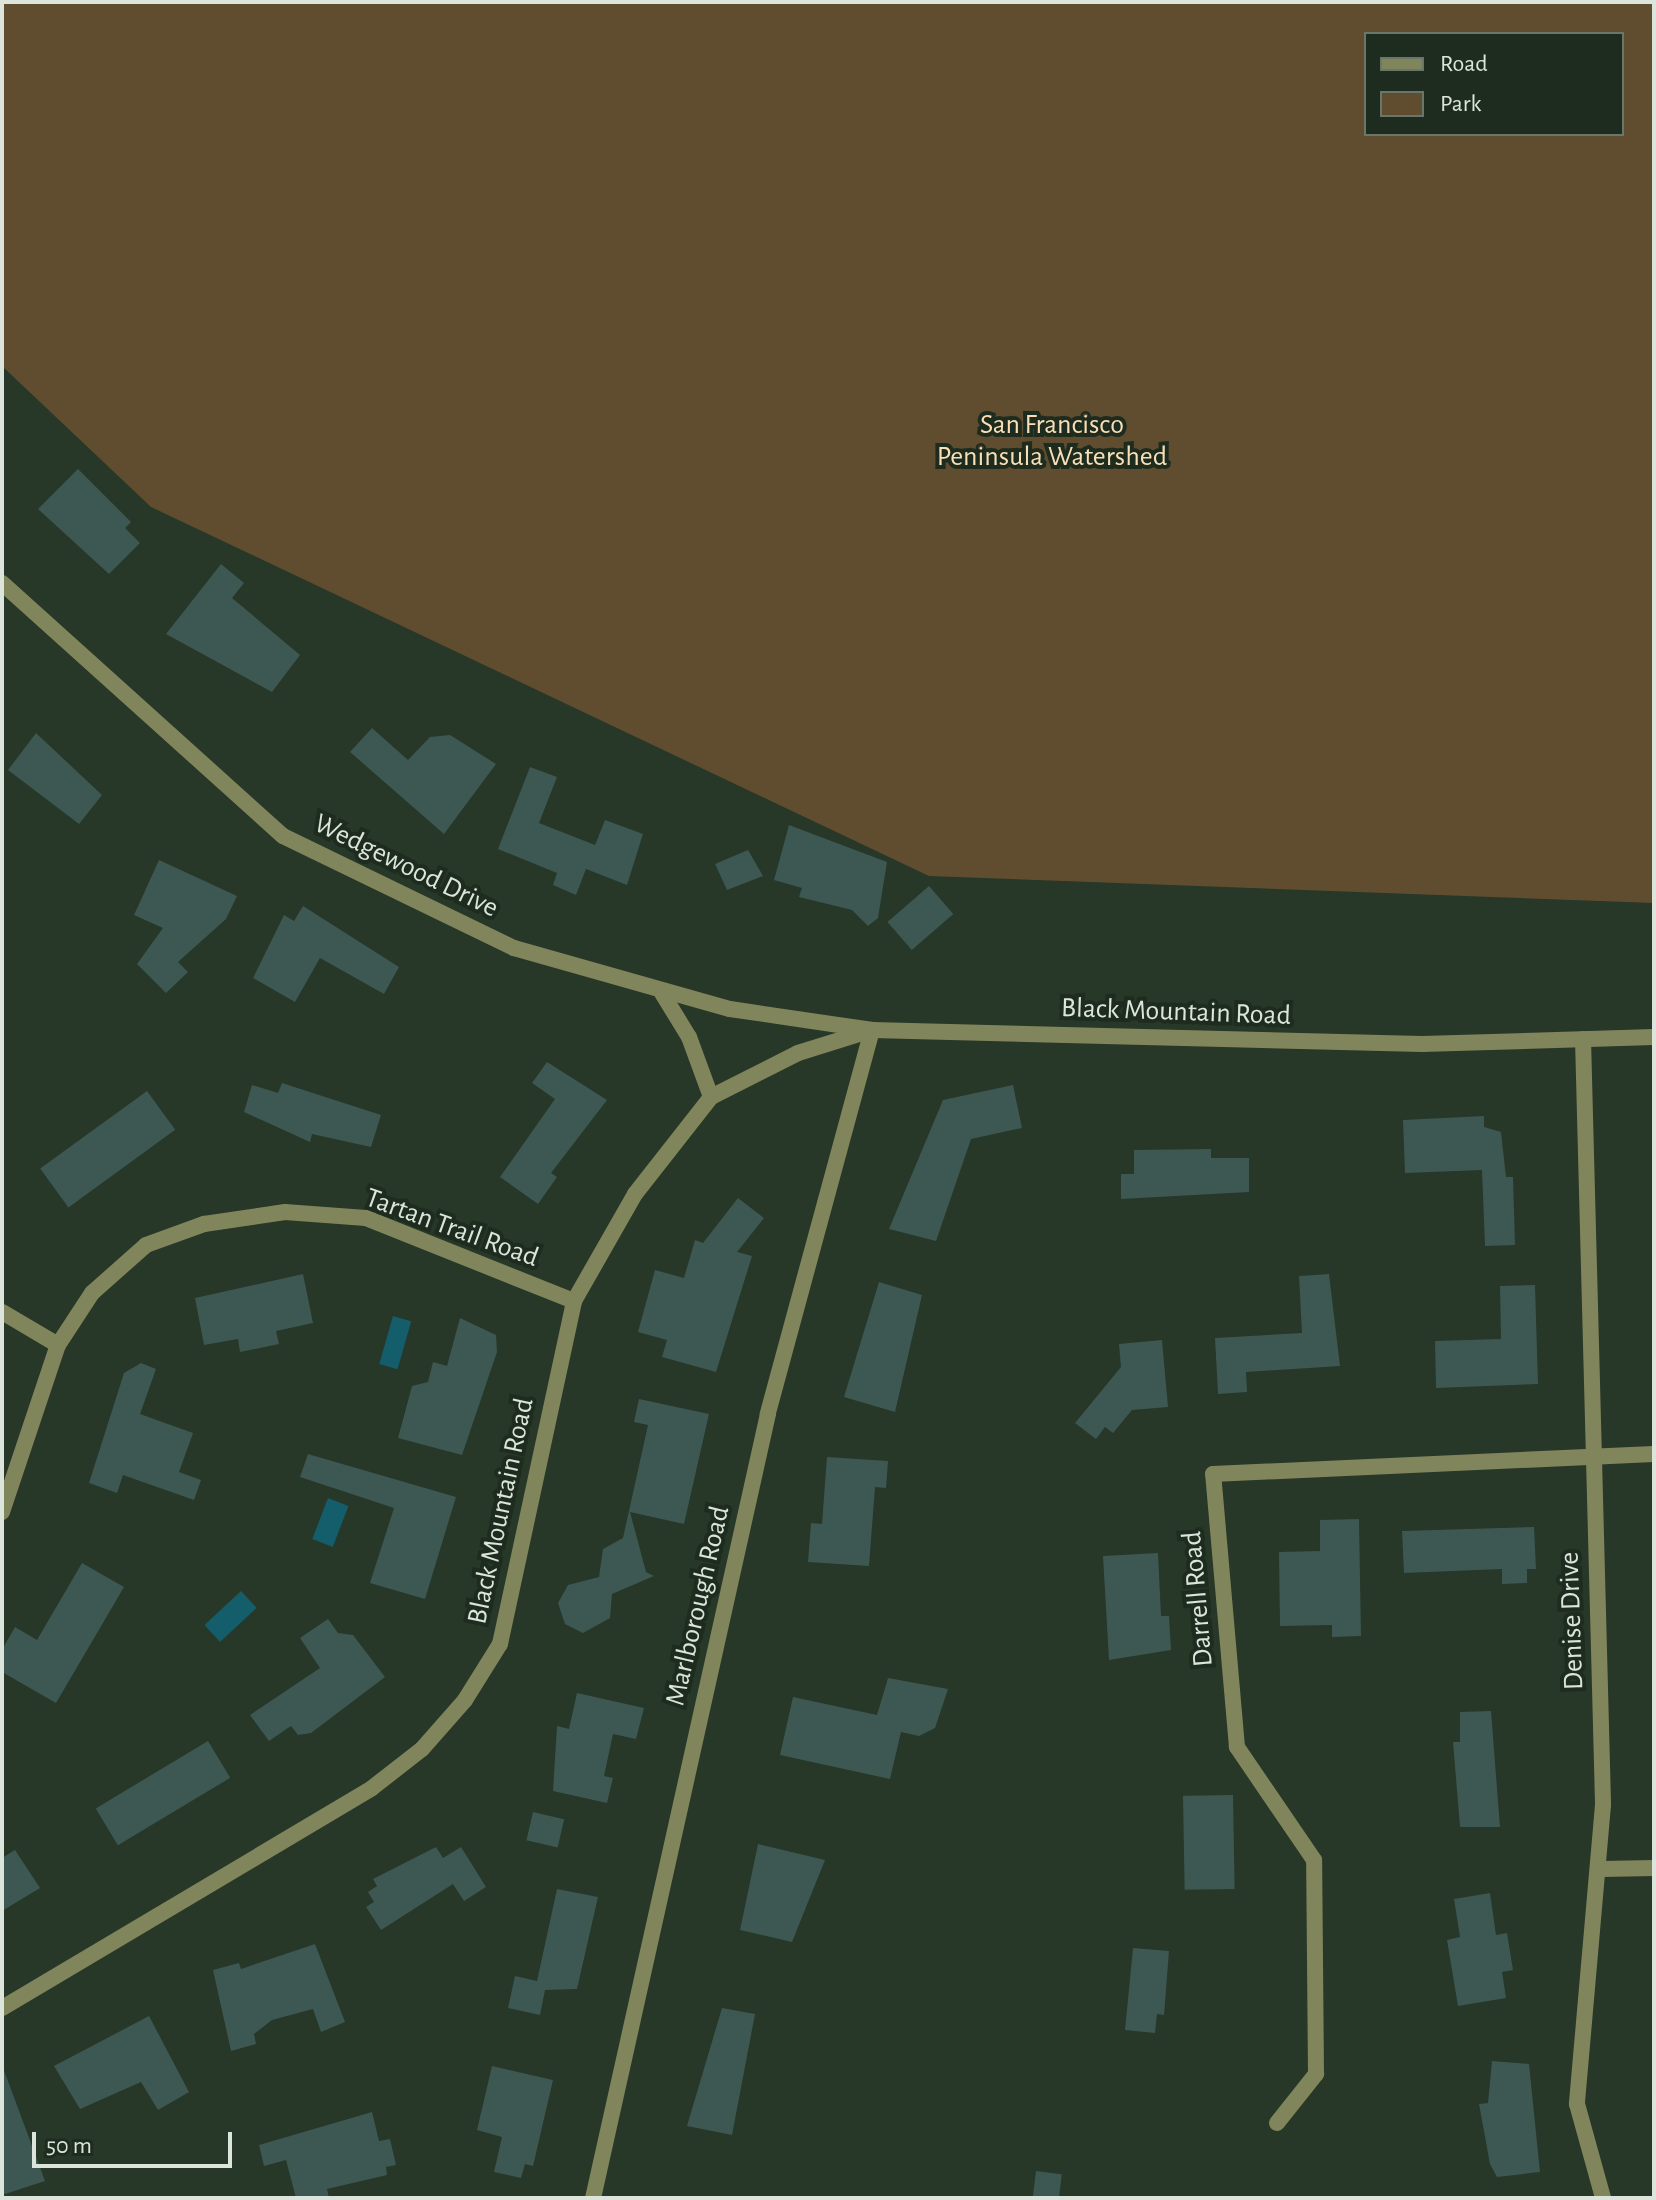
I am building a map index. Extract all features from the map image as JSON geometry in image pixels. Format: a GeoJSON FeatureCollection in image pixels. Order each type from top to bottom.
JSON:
{"type":"FeatureCollection","features":[{"type":"Feature","properties":{"kind":"street","name":"Wedgewood Drive"},"geometry":{"type":"LineString","coordinates":[[2,583],[283,836],[514,948],[662,993],[872,1030]]}},
{"type":"Feature","properties":{"kind":"street"},"geometry":{"type":"LineString","coordinates":[[662,993],[689,1037],[711,1097]]}},
{"type":"Feature","properties":{"kind":"street","name":"Black Mountain Road"},"geometry":{"type":"LineString","coordinates":[[2,2008],[372,1788],[422,1749],[465,1700],[500,1644],[574,1301],[635,1194],[711,1097],[798,1053],[872,1030],[1422,1044],[1654,1037]]}},
{"type":"Feature","properties":{"kind":"street","name":"Marlborough Road"},"geometry":{"type":"LineString","coordinates":[[593,2198],[768,1414],[872,1030]]}},
{"type":"Feature","properties":{"kind":"street","name":"Denise Drive"},"geometry":{"type":"LineString","coordinates":[[1583,1039],[1602,1869],[1577,2104],[1603,2198]]}},
{"type":"Feature","properties":{"kind":"street","name":"Tartan Trail Road"},"geometry":{"type":"LineString","coordinates":[[2,1512],[58,1345],[92,1293],[146,1245],[204,1224],[285,1212],[366,1218],[574,1301]]}},
{"type":"Feature","properties":{"kind":"street"},"geometry":{"type":"LineString","coordinates":[[2,1312],[58,1345]]}},
{"type":"Feature","properties":{"kind":"street","name":"Darrell Road"},"geometry":{"type":"LineString","coordinates":[[1277,2123],[1316,2074],[1314,1860],[1237,1747],[1213,1474],[1654,1454]]}},
{"type":"Feature","properties":{"kind":"street"},"geometry":{"type":"LineString","coordinates":[[1602,1869],[1654,1868]]}},
{"type":"Feature","properties":{"kind":"green space","name":"San Francisco Peninsula Watershed"},"geometry":{"type":"Polygon","coordinates":[[[2,2],[1654,2],[1654,903],[929,876],[151,507],[2,366],[2,2]]]}},
{"type":"Feature","properties":{"kind":"water"},"geometry":{"type":"Polygon","coordinates":[[[393,1316],[411,1321],[397,1369],[379,1364],[393,1316]]]}},
{"type":"Feature","properties":{"kind":"water"},"geometry":{"type":"Polygon","coordinates":[[[328,1498],[349,1506],[333,1547],[312,1539],[328,1498]]]}},
{"type":"Feature","properties":{"kind":"water"},"geometry":{"type":"Polygon","coordinates":[[[241,1591],[257,1608],[220,1642],[204,1625],[241,1591]]]}},
{"type":"Feature","properties":{"kind":"building"},"geometry":{"type":"Polygon","coordinates":[[[78,469],[131,522],[125,528],[140,543],[109,574],[38,509],[78,469]]]}},
{"type":"Feature","properties":{"kind":"building"},"geometry":{"type":"Polygon","coordinates":[[[221,564],[244,583],[232,598],[300,655],[272,692],[166,634],[221,564]]]}},
{"type":"Feature","properties":{"kind":"building"},"geometry":{"type":"Polygon","coordinates":[[[372,728],[408,760],[430,737],[450,735],[496,764],[444,834],[350,752],[372,728]]]}},
{"type":"Feature","properties":{"kind":"building"},"geometry":{"type":"Polygon","coordinates":[[[36,733],[102,795],[79,824],[8,770],[36,733]]]}},
{"type":"Feature","properties":{"kind":"building"},"geometry":{"type":"Polygon","coordinates":[[[530,767],[557,777],[539,823],[595,845],[605,820],[643,834],[627,885],[586,869],[576,895],[553,885],[557,873],[498,849],[530,767]]]}},
{"type":"Feature","properties":{"kind":"building"},"geometry":{"type":"Polygon","coordinates":[[[789,825],[887,862],[878,918],[868,926],[852,910],[799,897],[802,888],[774,880],[789,825]]]}},
{"type":"Feature","properties":{"kind":"building"},"geometry":{"type":"Polygon","coordinates":[[[748,850],[763,876],[727,890],[715,864],[748,850]]]}},
{"type":"Feature","properties":{"kind":"building"},"geometry":{"type":"Polygon","coordinates":[[[159,860],[237,896],[226,919],[178,962],[188,972],[166,993],[137,964],[163,928],[134,915],[159,860]]]}},
{"type":"Feature","properties":{"kind":"building"},"geometry":{"type":"Polygon","coordinates":[[[929,886],[953,914],[912,950],[887,922],[929,886]]]}},
{"type":"Feature","properties":{"kind":"building"},"geometry":{"type":"Polygon","coordinates":[[[303,906],[399,967],[384,994],[320,958],[295,1002],[253,978],[284,915],[294,921],[303,906]]]}},
{"type":"Feature","properties":{"kind":"building"},"geometry":{"type":"Polygon","coordinates":[[[547,1062],[607,1100],[551,1173],[557,1177],[538,1204],[500,1177],[555,1099],[532,1083],[547,1062]]]}},
{"type":"Feature","properties":{"kind":"building"},"geometry":{"type":"Polygon","coordinates":[[[282,1083],[381,1115],[371,1147],[312,1134],[310,1142],[244,1112],[252,1085],[278,1093],[282,1083]]]}},
{"type":"Feature","properties":{"kind":"building"},"geometry":{"type":"Polygon","coordinates":[[[1013,1085],[1022,1128],[971,1139],[936,1241],[889,1229],[943,1100],[1013,1085]]]}},
{"type":"Feature","properties":{"kind":"building"},"geometry":{"type":"Polygon","coordinates":[[[147,1091],[175,1130],[68,1207],[40,1169],[147,1091]]]}},
{"type":"Feature","properties":{"kind":"building"},"geometry":{"type":"Polygon","coordinates":[[[1484,1116],[1484,1127],[1501,1132],[1506,1177],[1513,1177],[1515,1245],[1485,1246],[1482,1170],[1405,1173],[1403,1120],[1484,1116]]]}},
{"type":"Feature","properties":{"kind":"building"},"geometry":{"type":"Polygon","coordinates":[[[1211,1149],[1211,1158],[1249,1158],[1249,1192],[1121,1199],[1121,1174],[1134,1174],[1134,1150],[1211,1149]]]}},
{"type":"Feature","properties":{"kind":"building"},"geometry":{"type":"Polygon","coordinates":[[[738,1198],[764,1218],[737,1252],[752,1256],[716,1372],[662,1357],[667,1340],[638,1332],[655,1270],[684,1278],[695,1240],[703,1243],[738,1198]]]}},
{"type":"Feature","properties":{"kind":"building"},"geometry":{"type":"Polygon","coordinates":[[[303,1274],[313,1323],[276,1331],[279,1344],[240,1352],[238,1339],[204,1345],[195,1298],[303,1274]]]}},
{"type":"Feature","properties":{"kind":"building"},"geometry":{"type":"Polygon","coordinates":[[[1329,1274],[1340,1366],[1246,1372],[1247,1392],[1218,1394],[1215,1338],[1302,1333],[1299,1276],[1329,1274]]]}},
{"type":"Feature","properties":{"kind":"building"},"geometry":{"type":"Polygon","coordinates":[[[879,1282],[922,1295],[895,1412],[844,1397],[879,1282]]]}},
{"type":"Feature","properties":{"kind":"building"},"geometry":{"type":"Polygon","coordinates":[[[1535,1285],[1538,1384],[1436,1388],[1435,1341],[1501,1339],[1500,1286],[1535,1285]]]}},
{"type":"Feature","properties":{"kind":"building"},"geometry":{"type":"Polygon","coordinates":[[[460,1318],[496,1335],[497,1352],[462,1455],[398,1438],[412,1386],[428,1382],[433,1362],[447,1366],[460,1318]]]}},
{"type":"Feature","properties":{"kind":"building"},"geometry":{"type":"Polygon","coordinates":[[[1162,1340],[1168,1407],[1132,1410],[1113,1433],[1105,1427],[1096,1439],[1075,1423],[1121,1367],[1119,1344],[1162,1340]]]}},
{"type":"Feature","properties":{"kind":"building"},"geometry":{"type":"Polygon","coordinates":[[[141,1363],[156,1369],[140,1414],[193,1433],[179,1472],[201,1480],[194,1500],[123,1475],[117,1493],[89,1483],[124,1373],[141,1363]]]}},
{"type":"Feature","properties":{"kind":"building"},"geometry":{"type":"Polygon","coordinates":[[[639,1399],[709,1414],[684,1524],[630,1512],[646,1572],[654,1576],[612,1594],[610,1618],[583,1633],[565,1624],[558,1603],[568,1585],[599,1577],[603,1549],[623,1538],[648,1425],[634,1422],[639,1399]]]}},
{"type":"Feature","properties":{"kind":"building"},"geometry":{"type":"Polygon","coordinates":[[[308,1454],[456,1497],[425,1599],[370,1583],[394,1508],[300,1477],[308,1454]]]}},
{"type":"Feature","properties":{"kind":"building"},"geometry":{"type":"Polygon","coordinates":[[[827,1457],[888,1461],[886,1488],[875,1487],[869,1566],[808,1562],[811,1523],[822,1524],[827,1457]]]}},
{"type":"Feature","properties":{"kind":"building"},"geometry":{"type":"Polygon","coordinates":[[[1359,1519],[1361,1636],[1332,1637],[1332,1625],[1280,1626],[1279,1552],[1320,1551],[1320,1520],[1359,1519]]]}},
{"type":"Feature","properties":{"kind":"building"},"geometry":{"type":"Polygon","coordinates":[[[1534,1527],[1536,1569],[1527,1569],[1527,1583],[1502,1584],[1502,1569],[1404,1573],[1402,1531],[1534,1527]]]}},
{"type":"Feature","properties":{"kind":"building"},"geometry":{"type":"Polygon","coordinates":[[[1158,1553],[1161,1616],[1169,1616],[1171,1650],[1109,1660],[1103,1556],[1158,1553]]]}},
{"type":"Feature","properties":{"kind":"building"},"geometry":{"type":"Polygon","coordinates":[[[82,1563],[124,1587],[56,1703],[2,1672],[2,1650],[15,1627],[37,1640],[82,1563]]]}},
{"type":"Feature","properties":{"kind":"building"},"geometry":{"type":"Polygon","coordinates":[[[328,1619],[338,1633],[353,1635],[385,1677],[311,1733],[298,1735],[291,1726],[269,1741],[250,1715],[320,1668],[300,1638],[328,1619]]]}},
{"type":"Feature","properties":{"kind":"building"},"geometry":{"type":"Polygon","coordinates":[[[888,1678],[948,1689],[935,1728],[919,1736],[901,1732],[890,1779],[780,1755],[793,1697],[877,1715],[888,1678]]]}},
{"type":"Feature","properties":{"kind":"building"},"geometry":{"type":"Polygon","coordinates":[[[577,1693],[644,1708],[636,1739],[613,1734],[604,1776],[613,1778],[607,1803],[553,1791],[557,1726],[569,1729],[577,1693]]]}},
{"type":"Feature","properties":{"kind":"building"},"geometry":{"type":"Polygon","coordinates":[[[1491,1711],[1500,1827],[1460,1827],[1453,1742],[1460,1742],[1460,1712],[1491,1711]]]}},
{"type":"Feature","properties":{"kind":"building"},"geometry":{"type":"Polygon","coordinates":[[[208,1741],[230,1778],[118,1845],[96,1808],[208,1741]]]}},
{"type":"Feature","properties":{"kind":"building"},"geometry":{"type":"Polygon","coordinates":[[[1233,1795],[1235,1889],[1185,1890],[1183,1796],[1233,1795]]]}},
{"type":"Feature","properties":{"kind":"building"},"geometry":{"type":"Polygon","coordinates":[[[533,1812],[564,1819],[558,1847],[526,1840],[533,1812]]]}},
{"type":"Feature","properties":{"kind":"building"},"geometry":{"type":"Polygon","coordinates":[[[758,1844],[825,1860],[792,1942],[740,1930],[758,1844]]]}},
{"type":"Feature","properties":{"kind":"building"},"geometry":{"type":"Polygon","coordinates":[[[436,1847],[443,1858],[461,1847],[486,1887],[464,1901],[453,1884],[381,1930],[366,1907],[374,1902],[368,1892],[377,1886],[373,1879],[436,1847]]]}},
{"type":"Feature","properties":{"kind":"building"},"geometry":{"type":"Polygon","coordinates":[[[15,1850],[40,1888],[2,1911],[2,1858],[15,1850]]]}},
{"type":"Feature","properties":{"kind":"building"},"geometry":{"type":"Polygon","coordinates":[[[557,1889],[598,1897],[577,1989],[545,1990],[540,2015],[508,2008],[515,1976],[537,1981],[557,1889]]]}},
{"type":"Feature","properties":{"kind":"building"},"geometry":{"type":"Polygon","coordinates":[[[1490,1893],[1496,1935],[1507,1933],[1513,1970],[1502,1972],[1506,1998],[1458,2006],[1447,1940],[1460,1937],[1454,1899],[1490,1893]]]}},
{"type":"Feature","properties":{"kind":"building"},"geometry":{"type":"Polygon","coordinates":[[[315,1944],[345,2022],[321,2032],[313,2009],[272,2020],[254,2034],[256,2044],[231,2051],[213,1970],[239,1963],[241,1969],[315,1944]]]}},
{"type":"Feature","properties":{"kind":"building"},"geometry":{"type":"Polygon","coordinates":[[[1133,1948],[1169,1951],[1164,2015],[1157,2014],[1155,2033],[1125,2030],[1133,1948]]]}},
{"type":"Feature","properties":{"kind":"building"},"geometry":{"type":"Polygon","coordinates":[[[722,2008],[755,2014],[732,2135],[687,2126],[722,2008]]]}},
{"type":"Feature","properties":{"kind":"building"},"geometry":{"type":"Polygon","coordinates":[[[149,2016],[189,2092],[158,2110],[141,2082],[80,2109],[54,2066],[149,2016]]]}},
{"type":"Feature","properties":{"kind":"building"},"geometry":{"type":"Polygon","coordinates":[[[1492,2061],[1529,2064],[1540,2172],[1497,2177],[1490,2164],[1479,2104],[1488,2103],[1492,2061]]]}},
{"type":"Feature","properties":{"kind":"building"},"geometry":{"type":"Polygon","coordinates":[[[2,2065],[45,2181],[2,2195],[2,2065]]]}},
{"type":"Feature","properties":{"kind":"building"},"geometry":{"type":"Polygon","coordinates":[[[492,2066],[553,2080],[533,2166],[525,2164],[521,2178],[494,2172],[502,2137],[477,2130],[492,2066]]]}},
{"type":"Feature","properties":{"kind":"building"},"geometry":{"type":"Polygon","coordinates":[[[372,2112],[379,2141],[390,2139],[396,2165],[386,2167],[387,2175],[327,2189],[329,2198],[296,2198],[286,2160],[264,2166],[259,2145],[372,2112]]]}},
{"type":"Feature","properties":{"kind":"building"},"geometry":{"type":"Polygon","coordinates":[[[1036,2171],[1062,2174],[1059,2198],[1033,2198],[1036,2171]]]}}]}
